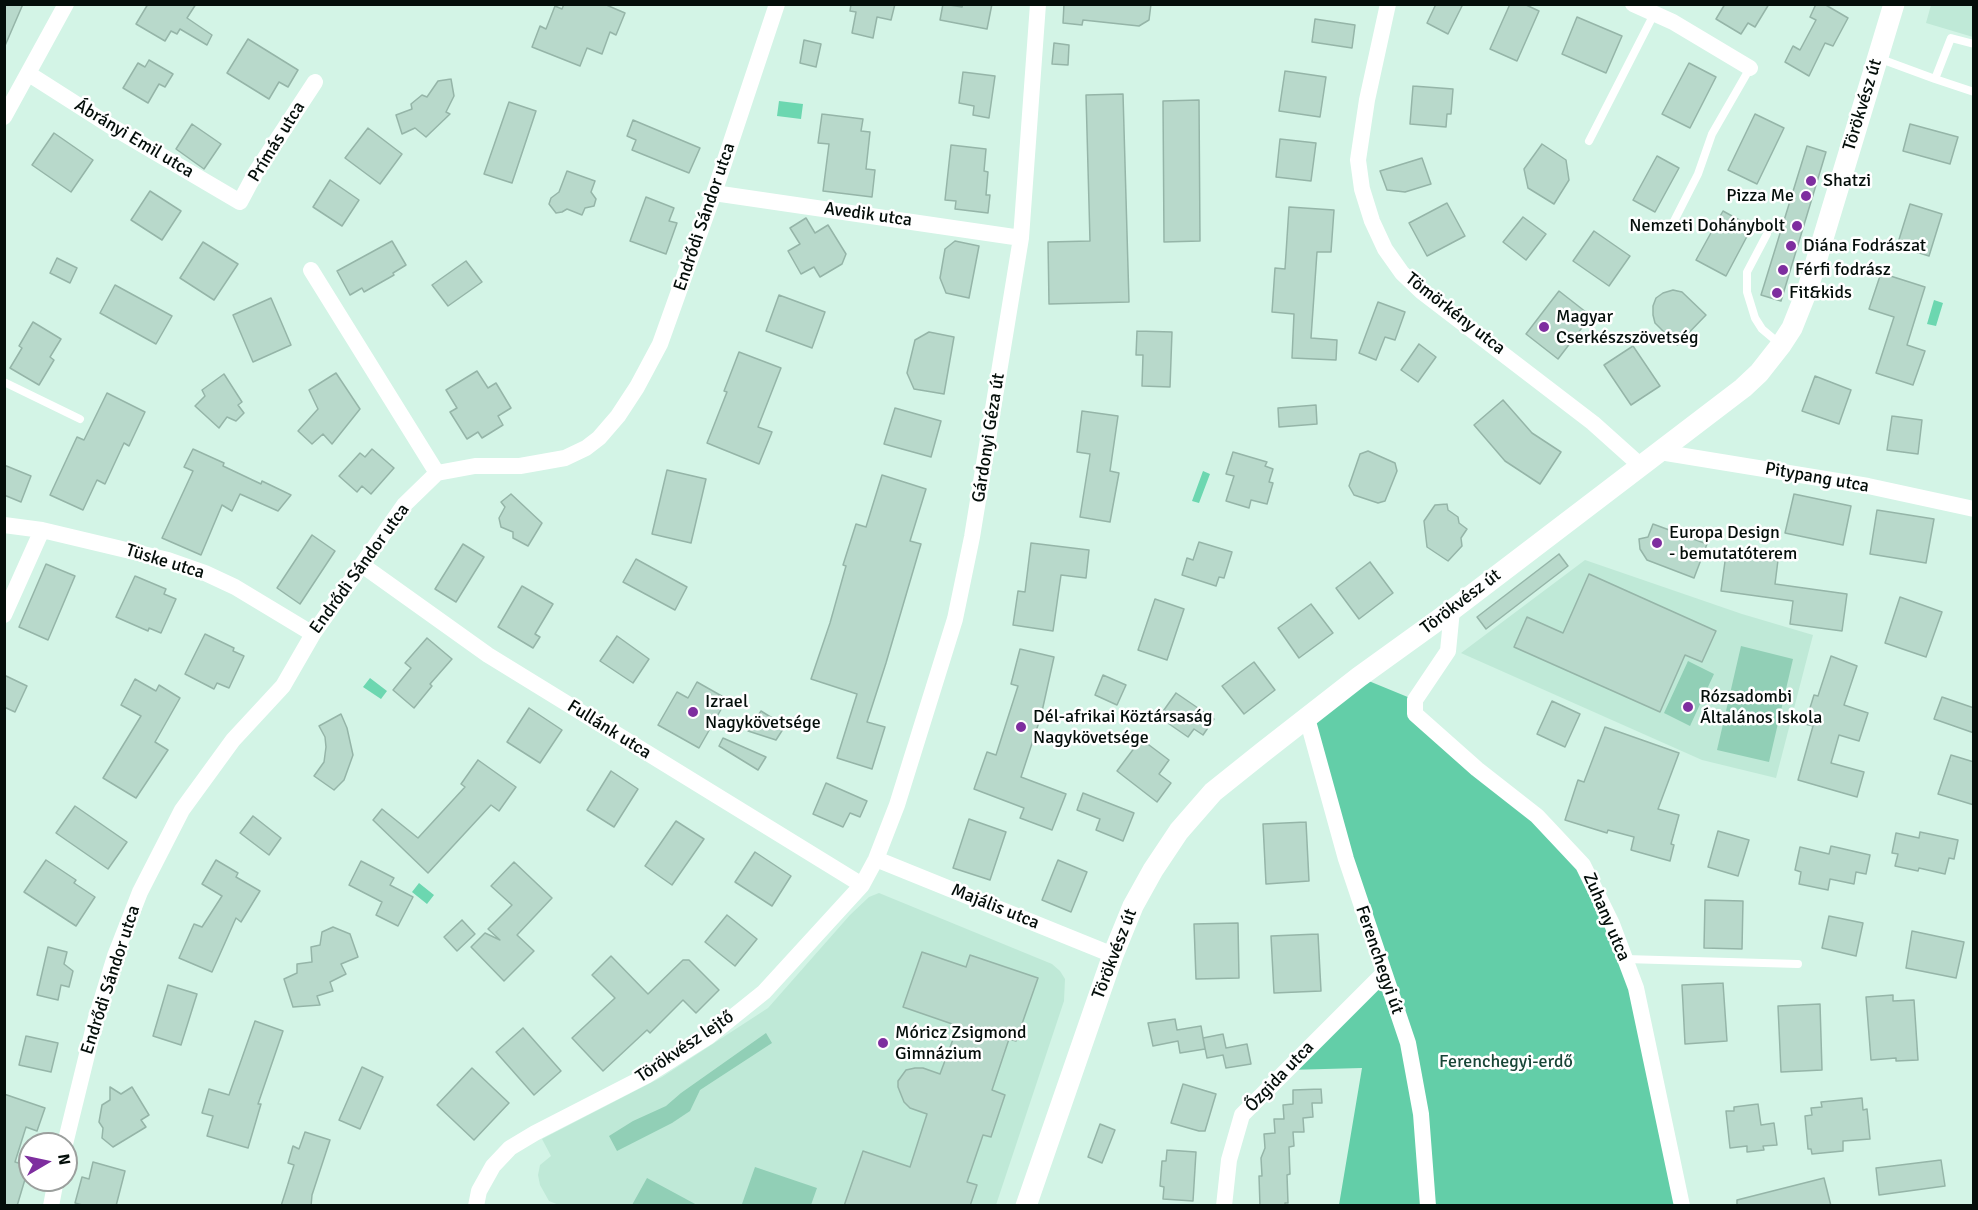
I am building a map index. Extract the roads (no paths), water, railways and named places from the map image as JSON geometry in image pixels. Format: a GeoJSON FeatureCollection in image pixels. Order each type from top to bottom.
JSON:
{"type":"FeatureCollection","features":[{"type":"Feature","properties":{"kind":"street"},"geometry":{"type":"LineString","coordinates":[[4,117],[66,4]]}},
{"type":"Feature","properties":{"kind":"street","name":"Endrődi Sándor utca"},"geometry":{"type":"LineString","coordinates":[[68,1132],[96,1018],[115,956],[140,892],[182,810],[234,740],[283,686],[313,634],[404,505],[437,473],[476,466],[520,466],[565,458],[586,448],[599,438],[618,416],[660,345],[777,4]]}},
{"type":"Feature","properties":{"kind":"street","name":"Gárdonyi Géza út"},"geometry":{"type":"LineString","coordinates":[[876,860],[897,805],[955,619],[972,537],[1021,238],[1038,4]]}},
{"type":"Feature","properties":{"kind":"street","name":"Tömörkény utca"},"geometry":{"type":"LineString","coordinates":[[1388,4],[1367,100],[1358,160],[1362,189],[1372,222],[1385,249],[1402,273],[1422,292],[1593,423],[1641,466]]}},
{"type":"Feature","properties":{"kind":"street"},"geometry":{"type":"LineString","coordinates":[[1633,4],[1673,22],[1750,68]]}},
{"type":"Feature","properties":{"kind":"street","name":"Törökvész út"},"geometry":{"type":"LineString","coordinates":[[1026,1206],[1132,906],[1179,831],[1213,792],[1359,677],[1452,610],[1743,388],[1759,373],[1781,345],[1792,328],[1808,288],[1894,4]]}},
{"type":"Feature","properties":{"kind":"street","name":"Ábrányi Emil utca"},"geometry":{"type":"LineString","coordinates":[[29,74],[108,125],[240,202]]}},
{"type":"Feature","properties":{"kind":"street","name":"Prímás utca"},"geometry":{"type":"LineString","coordinates":[[240,202],[256,172],[315,82]]}},
{"type":"Feature","properties":{"kind":"street","name":"Avedik utca"},"geometry":{"type":"LineString","coordinates":[[714,193],[1021,238]]}},
{"type":"Feature","properties":{"kind":"street"},"geometry":{"type":"LineString","coordinates":[[311,270],[437,473]]}},
{"type":"Feature","properties":{"kind":"street","name":"Pitypang utca"},"geometry":{"type":"LineString","coordinates":[[1660,452],[1868,486],[1974,509]]}},
{"type":"Feature","properties":{"kind":"street","name":"Tüske utca"},"geometry":{"type":"LineString","coordinates":[[4,525],[42,530],[168,560],[205,573],[235,587],[313,634]]}},
{"type":"Feature","properties":{"kind":"street"},"geometry":{"type":"LineString","coordinates":[[4,615],[42,530]]}},
{"type":"Feature","properties":{"kind":"street","name":"Fullánk utca"},"geometry":{"type":"LineString","coordinates":[[362,565],[488,655],[862,885]]}},
{"type":"Feature","properties":{"kind":"street","name":"Zuhany utca"},"geometry":{"type":"LineString","coordinates":[[1452,610],[1448,651],[1415,700],[1415,714],[1477,769],[1537,816],[1583,865],[1612,924],[1636,988],[1682,1203]]}},
{"type":"Feature","properties":{"kind":"street","name":"Ferenchegyi út"},"geometry":{"type":"LineString","coordinates":[[1307,718],[1346,859],[1408,1043],[1419,1104],[1428,1206]]}},
{"type":"Feature","properties":{"kind":"street","name":"Törökvész lejtő"},"geometry":{"type":"LineString","coordinates":[[476,1206],[479,1191],[492,1166],[510,1148],[646,1076],[708,1037],[764,992],[862,885],[876,860]]}},
{"type":"Feature","properties":{"kind":"street","name":"Majális utca"},"geometry":{"type":"LineString","coordinates":[[876,860],[1113,955]]}},
{"type":"Feature","properties":{"kind":"street","name":"Őzgida utca"},"geometry":{"type":"LineString","coordinates":[[1224,1206],[1229,1160],[1242,1115],[1384,973]]}},
{"type":"Feature","properties":{"kind":"lane"},"geometry":{"type":"LineString","coordinates":[[1589,141],[1654,14]]}},
{"type":"Feature","properties":{"kind":"lane"},"geometry":{"type":"LineString","coordinates":[[1935,79],[1951,38],[1974,44]]}},
{"type":"Feature","properties":{"kind":"lane"},"geometry":{"type":"LineString","coordinates":[[1878,57],[1974,92]]}},
{"type":"Feature","properties":{"kind":"lane"},"geometry":{"type":"LineString","coordinates":[[1672,225],[1698,174],[1712,134],[1750,68]]}},
{"type":"Feature","properties":{"kind":"lane"},"geometry":{"type":"LineString","coordinates":[[1767,234],[1747,272],[1747,292],[1755,318],[1762,328],[1781,345]]}},
{"type":"Feature","properties":{"kind":"lane"},"geometry":{"type":"LineString","coordinates":[[4,382],[80,418]]}},
{"type":"Feature","properties":{"kind":"lane"},"geometry":{"type":"LineString","coordinates":[[1625,959],[1798,964]]}},
{"type":"Feature","properties":{"kind":"place","name":"Shatzi"},"geometry":{"type":"Point","coordinates":[1811,181]}},
{"type":"Feature","properties":{"kind":"place","name":"Pizza Me"},"geometry":{"type":"Point","coordinates":[1806,196]}},
{"type":"Feature","properties":{"kind":"place","name":"Nemzeti Dohánybolt"},"geometry":{"type":"Point","coordinates":[1797,226]}},
{"type":"Feature","properties":{"kind":"place","name":"Diána Fodrászat"},"geometry":{"type":"Point","coordinates":[1791,246]}},
{"type":"Feature","properties":{"kind":"place","name":"Férfi fodrász"},"geometry":{"type":"Point","coordinates":[1783,270]}},
{"type":"Feature","properties":{"kind":"place","name":"Fit&kids"},"geometry":{"type":"Point","coordinates":[1777,293]}},
{"type":"Feature","properties":{"kind":"place","name":"Magyar Cserkészszövetség"},"geometry":{"type":"Point","coordinates":[1544,327]}},
{"type":"Feature","properties":{"kind":"place","name":"Europa Design - bemutatóterem"},"geometry":{"type":"Point","coordinates":[1657,543]}},
{"type":"Feature","properties":{"kind":"place","name":"Rózsadombi Általános Iskola"},"geometry":{"type":"Point","coordinates":[1688,707]}},
{"type":"Feature","properties":{"kind":"place","name":"Izrael Nagykövetsége"},"geometry":{"type":"Point","coordinates":[693,712]}},
{"type":"Feature","properties":{"kind":"place","name":"Dél-afrikai Köztársaság Nagykövetsége"},"geometry":{"type":"Point","coordinates":[1021,727]}},
{"type":"Feature","properties":{"kind":"place","name":"Móricz Zsigmond Gimnázium"},"geometry":{"type":"Point","coordinates":[883,1043]}},
{"type":"Feature","properties":{"kind":"park label","name":"Ferenchegyi-erdő"},"geometry":{"type":"Point","coordinates":[1506,1062]}}]}
